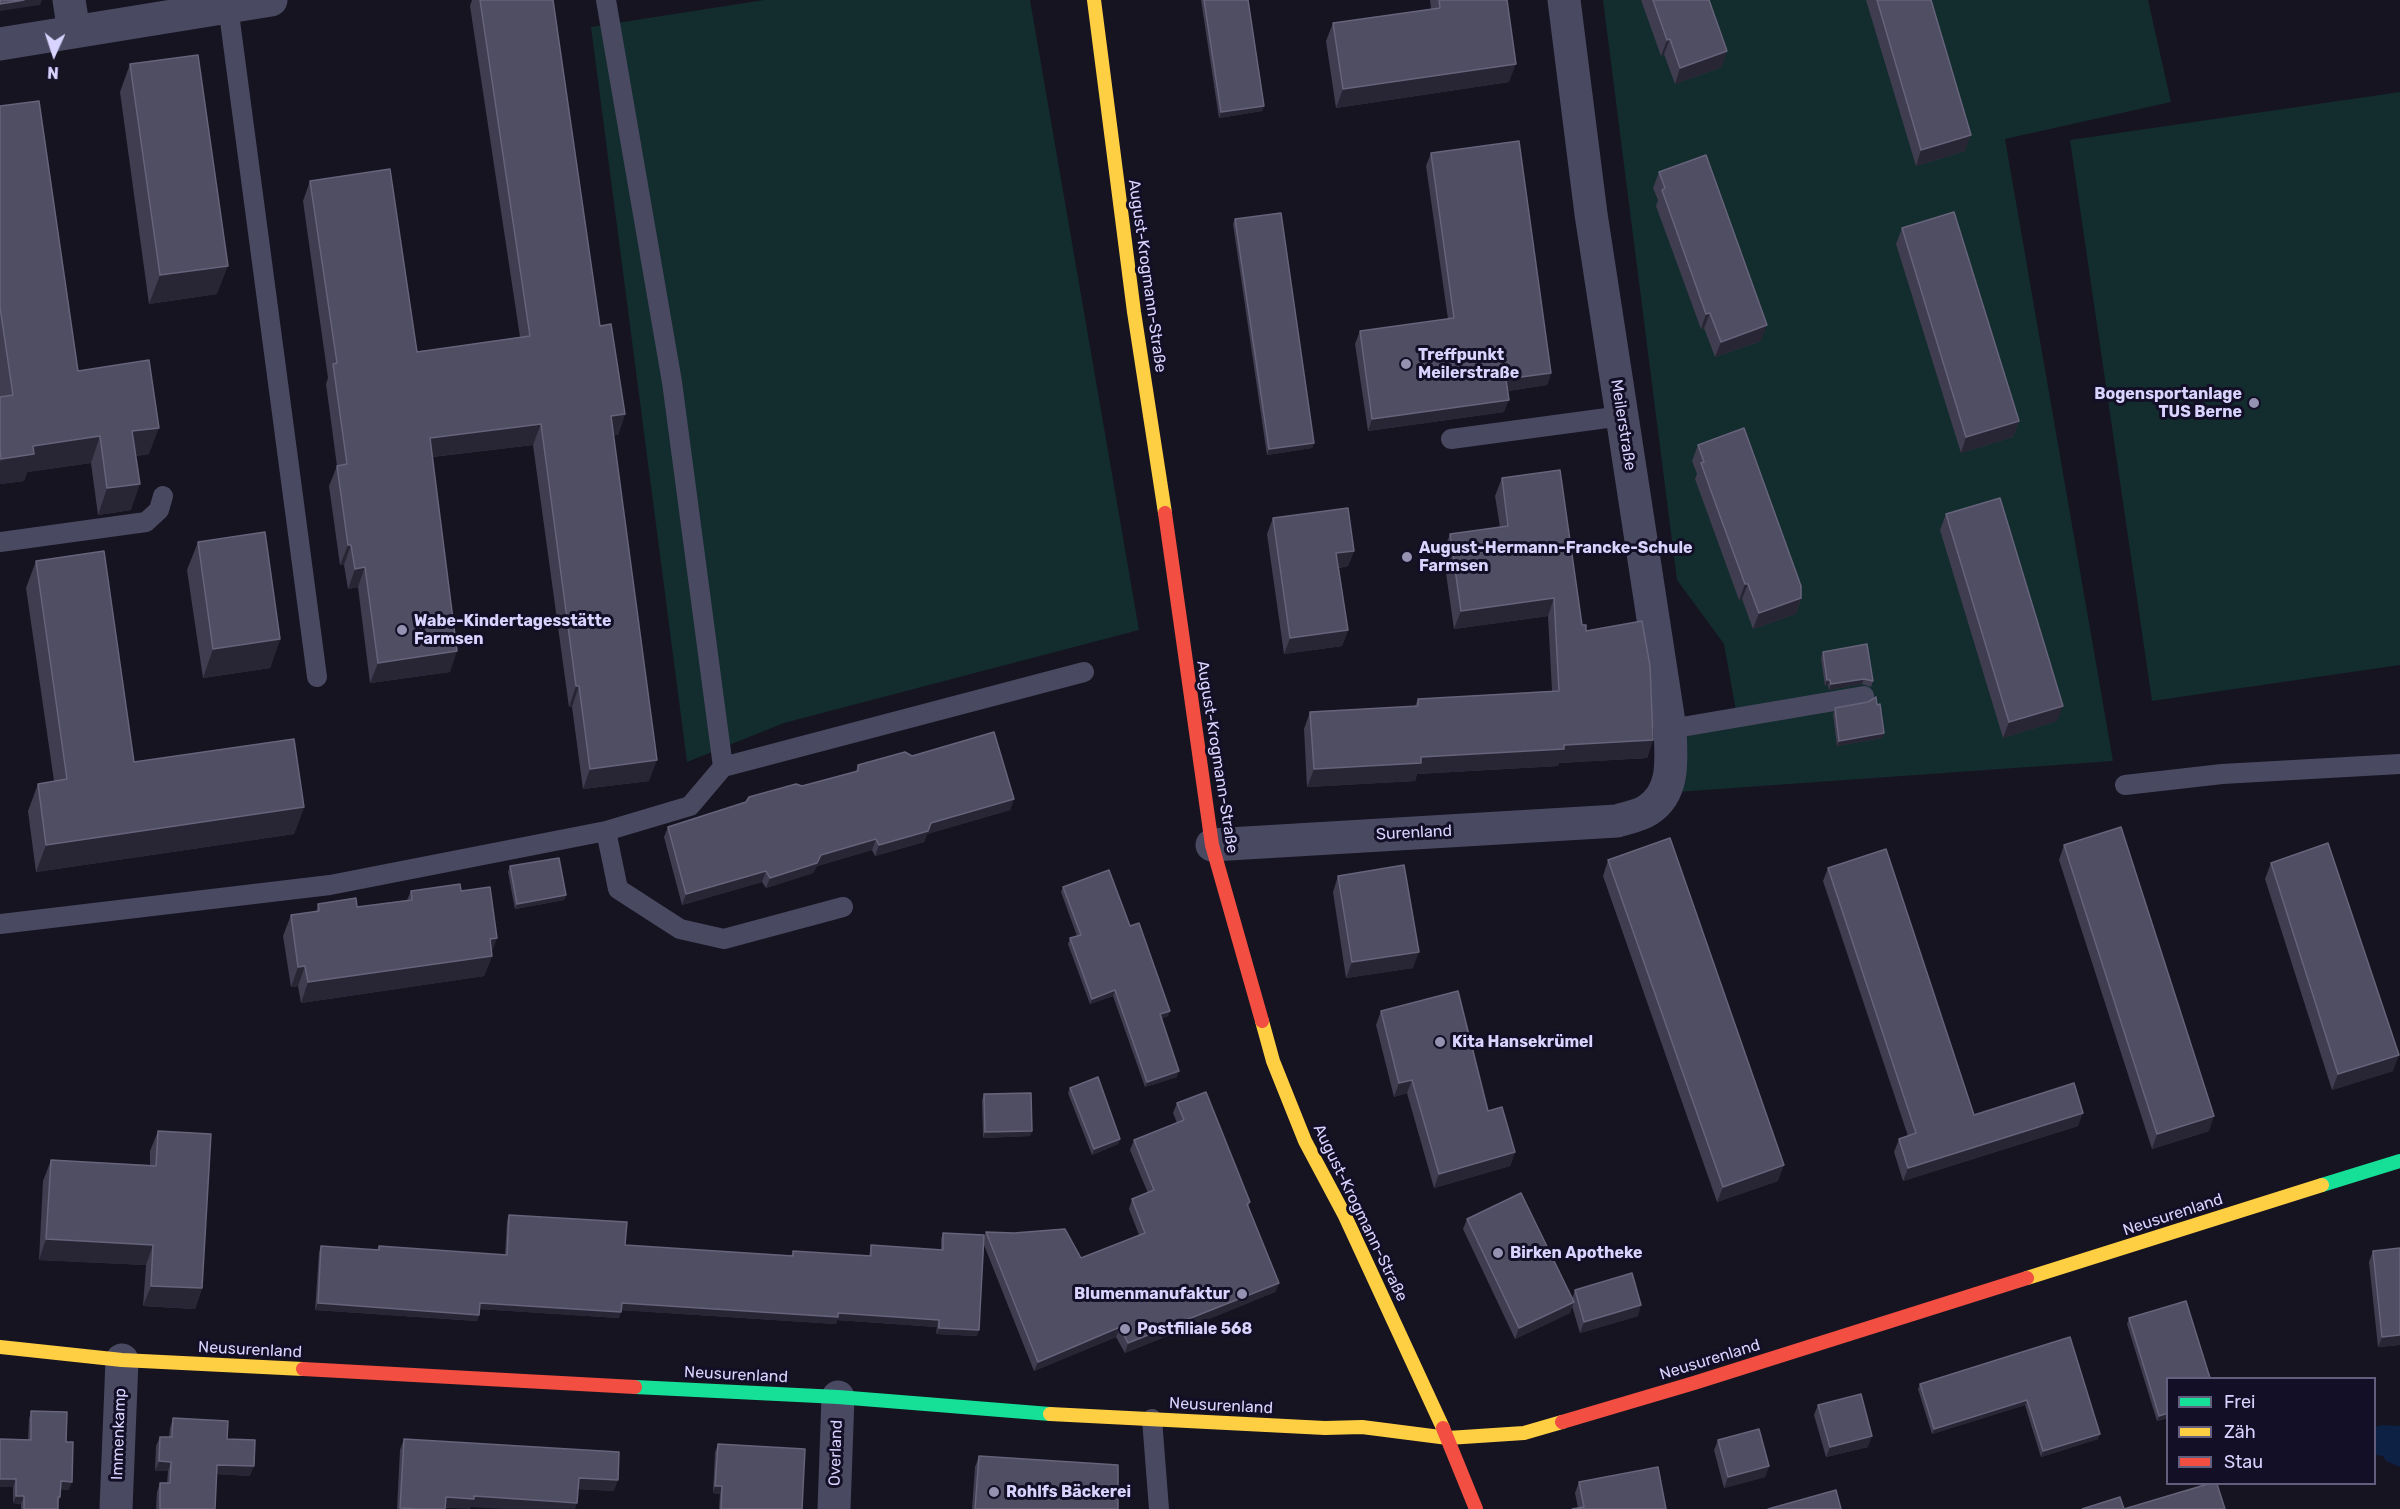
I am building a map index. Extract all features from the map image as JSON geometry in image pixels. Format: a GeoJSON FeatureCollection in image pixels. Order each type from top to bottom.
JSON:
{"type":"FeatureCollection","features":[{"type":"Feature","properties":{"kind":"street"},"geometry":{"type":"LineString","coordinates":[[69,0],[74,32]]}},
{"type":"Feature","properties":{"kind":"street"},"geometry":{"type":"LineString","coordinates":[[0,44],[271,0]]}},
{"type":"Feature","properties":{"kind":"street","name":"August-Krogmann-Straße"},"geometry":{"type":"LineString","coordinates":[[1094,0],[1134,312],[1212,844],[1273,1061],[1305,1141],[1345,1216],[1448,1438],[1476,1509]]}},
{"type":"Feature","properties":{"kind":"street","name":"Meilerstraße"},"geometry":{"type":"LineString","coordinates":[[1564,0],[1591,214],[1670,729],[1672,766],[1666,790],[1648,810],[1617,821]]}},
{"type":"Feature","properties":{"kind":"street","name":"Surenland"},"geometry":{"type":"LineString","coordinates":[[1212,844],[1617,821]]}},
{"type":"Feature","properties":{"kind":"street","name":"Neusurenland"},"geometry":{"type":"LineString","coordinates":[[0,1347],[122,1360],[838,1397],[1063,1415],[1325,1428],[1362,1426],[1448,1438],[1524,1433],[1694,1383],[2400,1161]]}},
{"type":"Feature","properties":{"kind":"street","name":"Immenkamp"},"geometry":{"type":"LineString","coordinates":[[116,1509],[122,1360]]}},
{"type":"Feature","properties":{"kind":"street","name":"Overland"},"geometry":{"type":"LineString","coordinates":[[834,1509],[838,1397]]}},
{"type":"Feature","properties":{"kind":"lane"},"geometry":{"type":"LineString","coordinates":[[606,0],[671,370],[723,767]]}},
{"type":"Feature","properties":{"kind":"lane"},"geometry":{"type":"LineString","coordinates":[[228,6],[317,677]]}},
{"type":"Feature","properties":{"kind":"lane"},"geometry":{"type":"LineString","coordinates":[[1451,439],[1622,416]]}},
{"type":"Feature","properties":{"kind":"lane"},"geometry":{"type":"LineString","coordinates":[[0,542],[146,522],[159,510],[163,496]]}},
{"type":"Feature","properties":{"kind":"lane"},"geometry":{"type":"LineString","coordinates":[[0,924],[330,885],[606,831],[690,806],[723,767],[1084,672]]}},
{"type":"Feature","properties":{"kind":"lane"},"geometry":{"type":"LineString","coordinates":[[1670,729],[1864,696]]}},
{"type":"Feature","properties":{"kind":"lane"},"geometry":{"type":"LineString","coordinates":[[2125,785],[2222,774],[2400,764]]}},
{"type":"Feature","properties":{"kind":"lane"},"geometry":{"type":"LineString","coordinates":[[606,831],[618,889],[680,929],[724,939],[843,908]]}},
{"type":"Feature","properties":{"kind":"lane"},"geometry":{"type":"LineString","coordinates":[[1152,1419],[1159,1509]]}},
{"type":"Feature","properties":{"kind":"green space"},"geometry":{"type":"Polygon","coordinates":[[[764,0],[1030,0],[1139,630],[784,723],[687,762],[591,27],[764,0]]]}},
{"type":"Feature","properties":{"kind":"green space"},"geometry":{"type":"Polygon","coordinates":[[[1603,0],[2148,0],[2171,102],[2005,139],[2113,761],[1677,792],[1676,722],[1736,711],[1724,644],[1677,580],[1603,0]]]}},
{"type":"Feature","properties":{"kind":"green space","name":"Bogensportanlage TUS Berne"},"geometry":{"type":"Polygon","coordinates":[[[2400,92],[2400,665],[2152,701],[2070,140],[2400,92]]]}},
{"type":"Feature","properties":{"kind":"water"},"geometry":{"type":"Polygon","coordinates":[[[2400,1426],[2400,1467],[2386,1461],[2383,1456],[2376,1455],[2376,1427],[2400,1426]]]}},
{"type":"Feature","properties":{"kind":"building"},"geometry":{"type":"Polygon","coordinates":[[[0,0],[24,0],[0,4],[0,0]]]}},
{"type":"Feature","properties":{"kind":"building"},"geometry":{"type":"Polygon","coordinates":[[[480,0],[553,0],[600,326],[611,324],[625,414],[611,416],[657,760],[590,769],[579,686],[576,686],[541,424],[430,438],[457,651],[378,663],[365,567],[355,569],[351,545],[348,545],[337,466],[347,464],[333,364],[337,363],[310,181],[390,169],[417,352],[530,336],[480,0]]]}},
{"type":"Feature","properties":{"kind":"building"},"geometry":{"type":"Polygon","coordinates":[[[1204,0],[1248,0],[1264,106],[1221,112],[1204,0]]]}},
{"type":"Feature","properties":{"kind":"building"},"geometry":{"type":"Polygon","coordinates":[[[1439,0],[1507,0],[1516,64],[1343,89],[1333,23],[1440,8],[1439,0]]]}},
{"type":"Feature","properties":{"kind":"building"},"geometry":{"type":"Polygon","coordinates":[[[1653,0],[1709,0],[1727,51],[1680,68],[1653,0]]]}},
{"type":"Feature","properties":{"kind":"building"},"geometry":{"type":"Polygon","coordinates":[[[1877,0],[1931,0],[1971,135],[1921,150],[1877,0]]]}},
{"type":"Feature","properties":{"kind":"building"},"geometry":{"type":"Polygon","coordinates":[[[198,55],[228,266],[160,275],[130,64],[198,55]]]}},
{"type":"Feature","properties":{"kind":"building"},"geometry":{"type":"Polygon","coordinates":[[[39,101],[78,371],[149,360],[159,428],[132,431],[140,484],[107,488],[100,436],[33,446],[34,454],[1,459],[0,397],[13,395],[0,307],[0,106],[39,101]]]}},
{"type":"Feature","properties":{"kind":"building"},"geometry":{"type":"Polygon","coordinates":[[[1519,141],[1551,373],[1506,379],[1509,400],[1372,419],[1360,331],[1454,318],[1431,153],[1519,141]]]}},
{"type":"Feature","properties":{"kind":"building"},"geometry":{"type":"Polygon","coordinates":[[[1706,155],[1767,325],[1721,342],[1710,313],[1706,314],[1662,190],[1665,188],[1659,172],[1706,155]]]}},
{"type":"Feature","properties":{"kind":"building"},"geometry":{"type":"Polygon","coordinates":[[[1954,212],[2019,421],[1966,437],[1902,228],[1954,212]]]}},
{"type":"Feature","properties":{"kind":"building"},"geometry":{"type":"Polygon","coordinates":[[[1281,213],[1314,443],[1269,449],[1235,219],[1281,213]]]}},
{"type":"Feature","properties":{"kind":"building"},"geometry":{"type":"Polygon","coordinates":[[[1744,428],[1801,586],[1801,598],[1759,613],[1748,584],[1745,584],[1720,516],[1701,463],[1704,462],[1698,445],[1744,428]]]}},
{"type":"Feature","properties":{"kind":"building"},"geometry":{"type":"Polygon","coordinates":[[[1560,470],[1582,625],[1586,625],[1586,631],[1642,621],[1650,666],[1653,740],[1564,745],[1564,749],[1421,757],[1421,763],[1314,769],[1310,712],[1418,706],[1418,699],[1559,691],[1554,598],[1461,611],[1450,534],[1508,526],[1502,478],[1560,470]]]}},
{"type":"Feature","properties":{"kind":"building"},"geometry":{"type":"Polygon","coordinates":[[[2000,498],[2063,706],[2009,722],[1946,514],[2000,498]]]}},
{"type":"Feature","properties":{"kind":"building"},"geometry":{"type":"Polygon","coordinates":[[[1348,508],[1354,551],[1336,553],[1348,630],[1290,638],[1273,518],[1348,508]]]}},
{"type":"Feature","properties":{"kind":"building"},"geometry":{"type":"Polygon","coordinates":[[[265,532],[280,639],[213,649],[198,542],[265,532]]]}},
{"type":"Feature","properties":{"kind":"building"},"geometry":{"type":"Polygon","coordinates":[[[104,551],[134,762],[294,739],[304,807],[46,845],[38,784],[67,779],[36,561],[104,551]]]}},
{"type":"Feature","properties":{"kind":"building"},"geometry":{"type":"Polygon","coordinates":[[[1867,644],[1873,681],[1864,679],[1831,684],[1830,680],[1827,680],[1823,652],[1867,644]]]}},
{"type":"Feature","properties":{"kind":"building"},"geometry":{"type":"Polygon","coordinates":[[[1876,697],[1877,705],[1880,704],[1884,733],[1839,741],[1835,708],[1868,702],[1876,697]]]}},
{"type":"Feature","properties":{"kind":"building"},"geometry":{"type":"Polygon","coordinates":[[[994,732],[1014,799],[931,823],[928,831],[879,845],[876,839],[821,855],[817,863],[770,878],[766,871],[686,894],[668,827],[746,802],[749,797],[858,771],[858,765],[905,752],[912,756],[994,732]]]}},
{"type":"Feature","properties":{"kind":"building"},"geometry":{"type":"Polygon","coordinates":[[[2121,827],[2214,1116],[2157,1134],[2064,845],[2121,827]]]}},
{"type":"Feature","properties":{"kind":"building"},"geometry":{"type":"Polygon","coordinates":[[[1670,838],[1784,1165],[1723,1187],[1608,860],[1670,838]]]}},
{"type":"Feature","properties":{"kind":"building"},"geometry":{"type":"Polygon","coordinates":[[[2328,843],[2399,1055],[2338,1074],[2271,863],[2328,843]]]}},
{"type":"Feature","properties":{"kind":"building"},"geometry":{"type":"Polygon","coordinates":[[[1886,849],[1974,1115],[2074,1083],[2083,1113],[1908,1168],[1899,1139],[1916,1133],[1828,868],[1886,849]]]}},
{"type":"Feature","properties":{"kind":"building"},"geometry":{"type":"Polygon","coordinates":[[[559,858],[566,895],[517,904],[510,866],[559,858]]]}},
{"type":"Feature","properties":{"kind":"building"},"geometry":{"type":"Polygon","coordinates":[[[1404,865],[1419,952],[1352,962],[1338,876],[1404,865]]]}},
{"type":"Feature","properties":{"kind":"building"},"geometry":{"type":"Polygon","coordinates":[[[1109,870],[1130,926],[1139,923],[1170,1011],[1160,1014],[1179,1071],[1147,1082],[1115,990],[1092,999],[1070,938],[1081,935],[1063,887],[1109,870]]]}},
{"type":"Feature","properties":{"kind":"building"},"geometry":{"type":"Polygon","coordinates":[[[460,884],[461,891],[490,887],[497,938],[490,939],[492,956],[308,982],[305,966],[298,967],[291,915],[319,911],[318,904],[356,898],[357,907],[412,900],[411,891],[460,884]]]}},
{"type":"Feature","properties":{"kind":"building"},"geometry":{"type":"Polygon","coordinates":[[[1458,991],[1488,1111],[1502,1107],[1515,1152],[1439,1174],[1412,1080],[1399,1083],[1381,1011],[1458,991]]]}},
{"type":"Feature","properties":{"kind":"building"},"geometry":{"type":"Polygon","coordinates":[[[1098,1077],[1120,1139],[1094,1149],[1070,1088],[1098,1077]]]}},
{"type":"Feature","properties":{"kind":"building"},"geometry":{"type":"Polygon","coordinates":[[[1206,1092],[1250,1202],[1247,1204],[1279,1283],[1128,1343],[1120,1327],[1038,1362],[986,1232],[1014,1233],[1065,1229],[1081,1258],[1145,1233],[1132,1199],[1154,1190],[1134,1140],[1184,1120],[1177,1103],[1206,1092]]]}},
{"type":"Feature","properties":{"kind":"building"},"geometry":{"type":"Polygon","coordinates":[[[1031,1093],[1032,1131],[985,1132],[984,1094],[1031,1093]]]}},
{"type":"Feature","properties":{"kind":"building"},"geometry":{"type":"Polygon","coordinates":[[[158,1131],[211,1134],[202,1288],[151,1286],[153,1245],[46,1239],[51,1160],[156,1166],[158,1131]]]}},
{"type":"Feature","properties":{"kind":"building"},"geometry":{"type":"Polygon","coordinates":[[[1521,1193],[1574,1302],[1519,1328],[1467,1219],[1521,1193]]]}},
{"type":"Feature","properties":{"kind":"building"},"geometry":{"type":"Polygon","coordinates":[[[509,1215],[627,1222],[625,1245],[793,1256],[793,1251],[871,1256],[871,1245],[943,1250],[943,1233],[984,1235],[979,1330],[939,1328],[939,1320],[838,1313],[838,1317],[622,1303],[621,1312],[480,1303],[479,1315],[318,1303],[321,1246],[379,1250],[379,1246],[507,1255],[509,1215]]]}},
{"type":"Feature","properties":{"kind":"building"},"geometry":{"type":"Polygon","coordinates":[[[2400,1248],[2400,1335],[2382,1337],[2373,1251],[2400,1248]]]}},
{"type":"Feature","properties":{"kind":"building"},"geometry":{"type":"Polygon","coordinates":[[[1632,1273],[1641,1305],[1584,1322],[1575,1290],[1632,1273]]]}},
{"type":"Feature","properties":{"kind":"building"},"geometry":{"type":"Polygon","coordinates":[[[2186,1301],[2210,1377],[2166,1377],[2166,1414],[2159,1416],[2129,1318],[2186,1301]]]}},
{"type":"Feature","properties":{"kind":"building"},"geometry":{"type":"Polygon","coordinates":[[[2070,1337],[2100,1434],[2043,1451],[2027,1400],[1934,1429],[1920,1384],[2070,1337]]]}},
{"type":"Feature","properties":{"kind":"building"},"geometry":{"type":"Polygon","coordinates":[[[1861,1394],[1872,1436],[1830,1447],[1818,1405],[1861,1394]]]}},
{"type":"Feature","properties":{"kind":"building"},"geometry":{"type":"Polygon","coordinates":[[[31,1411],[67,1412],[66,1442],[73,1442],[72,1482],[61,1481],[58,1509],[24,1509],[24,1496],[16,1496],[16,1479],[0,1479],[0,1439],[31,1440],[31,1411]]]}},
{"type":"Feature","properties":{"kind":"building"},"geometry":{"type":"Polygon","coordinates":[[[173,1418],[228,1421],[227,1439],[255,1440],[254,1466],[217,1465],[215,1509],[160,1509],[160,1483],[170,1483],[171,1462],[159,1461],[160,1437],[172,1437],[173,1418]]]}},
{"type":"Feature","properties":{"kind":"building"},"geometry":{"type":"Polygon","coordinates":[[[1759,1429],[1769,1466],[1728,1477],[1718,1440],[1759,1429]]]}},
{"type":"Feature","properties":{"kind":"building"},"geometry":{"type":"Polygon","coordinates":[[[404,1439],[619,1452],[618,1480],[579,1478],[577,1503],[474,1496],[474,1499],[446,1497],[445,1509],[400,1508],[404,1439]]]}},
{"type":"Feature","properties":{"kind":"building"},"geometry":{"type":"Polygon","coordinates":[[[718,1444],[805,1449],[802,1509],[721,1509],[722,1486],[715,1486],[718,1444]]]}},
{"type":"Feature","properties":{"kind":"building"},"geometry":{"type":"Polygon","coordinates":[[[979,1456],[1118,1465],[1118,1509],[975,1509],[979,1456]]]}},
{"type":"Feature","properties":{"kind":"building"},"geometry":{"type":"Polygon","coordinates":[[[1658,1467],[1666,1509],[1572,1509],[1584,1507],[1579,1482],[1658,1467]]]}},
{"type":"Feature","properties":{"kind":"building"},"geometry":{"type":"Polygon","coordinates":[[[2205,1485],[2217,1485],[2225,1509],[2124,1509],[2205,1485]]]}},
{"type":"Feature","properties":{"kind":"building"},"geometry":{"type":"Polygon","coordinates":[[[1836,1490],[1841,1509],[1768,1509],[1836,1490]]]}},
{"type":"Feature","properties":{"kind":"building"},"geometry":{"type":"Polygon","coordinates":[[[2120,1497],[2124,1509],[2082,1509],[2120,1497]]]}},
{"type":"Feature","properties":{"kind":"traffic: fast"},"geometry":{"type":"LineString","coordinates":[[2322,1185],[2400,1161]]}},
{"type":"Feature","properties":{"kind":"traffic: fast"},"geometry":{"type":"LineString","coordinates":[[635,1387],[838,1397],[1050,1414]]}},
{"type":"Feature","properties":{"kind":"traffic: slow"},"geometry":{"type":"LineString","coordinates":[[1094,0],[1134,312],[1165,513]]}},
{"type":"Feature","properties":{"kind":"traffic: slow"},"geometry":{"type":"LineString","coordinates":[[1262,1021],[1273,1061],[1305,1141],[1345,1216],[1443,1428]]}},
{"type":"Feature","properties":{"kind":"traffic: slow"},"geometry":{"type":"LineString","coordinates":[[2027,1278],[2322,1185]]}},
{"type":"Feature","properties":{"kind":"traffic: slow"},"geometry":{"type":"LineString","coordinates":[[0,1347],[122,1360],[303,1369]]}},
{"type":"Feature","properties":{"kind":"traffic: slow"},"geometry":{"type":"LineString","coordinates":[[1050,1414],[1325,1428],[1362,1427],[1448,1438],[1524,1433],[1562,1422]]}},
{"type":"Feature","properties":{"kind":"traffic: jam"},"geometry":{"type":"LineString","coordinates":[[1165,513],[1212,845],[1262,1021]]}},
{"type":"Feature","properties":{"kind":"traffic: jam"},"geometry":{"type":"LineString","coordinates":[[1562,1422],[2027,1278]]}},
{"type":"Feature","properties":{"kind":"traffic: jam"},"geometry":{"type":"LineString","coordinates":[[303,1369],[635,1387]]}},
{"type":"Feature","properties":{"kind":"traffic: jam"},"geometry":{"type":"LineString","coordinates":[[1443,1428],[1476,1509]]}},
{"type":"Feature","properties":{"kind":"place","name":"Treffpunkt Meilerstraße"},"geometry":{"type":"Point","coordinates":[1406,364]}},
{"type":"Feature","properties":{"kind":"place","name":"Bogensportanlage TUS Berne"},"geometry":{"type":"Point","coordinates":[2254,403]}},
{"type":"Feature","properties":{"kind":"place","name":"August-Hermann-Francke-Schule Farmsen"},"geometry":{"type":"Point","coordinates":[1407,557]}},
{"type":"Feature","properties":{"kind":"place","name":"Wabe-Kindertagesstätte Farmsen"},"geometry":{"type":"Point","coordinates":[402,630]}},
{"type":"Feature","properties":{"kind":"place","name":"Kita Hansekrümel"},"geometry":{"type":"Point","coordinates":[1440,1042]}},
{"type":"Feature","properties":{"kind":"place","name":"Birken Apotheke"},"geometry":{"type":"Point","coordinates":[1498,1253]}},
{"type":"Feature","properties":{"kind":"place","name":"Blumenmanufaktur"},"geometry":{"type":"Point","coordinates":[1242,1294]}},
{"type":"Feature","properties":{"kind":"place","name":"Postfiliale 568"},"geometry":{"type":"Point","coordinates":[1125,1329]}},
{"type":"Feature","properties":{"kind":"place","name":"Rohlfs Bäckerei"},"geometry":{"type":"Point","coordinates":[994,1492]}}]}
